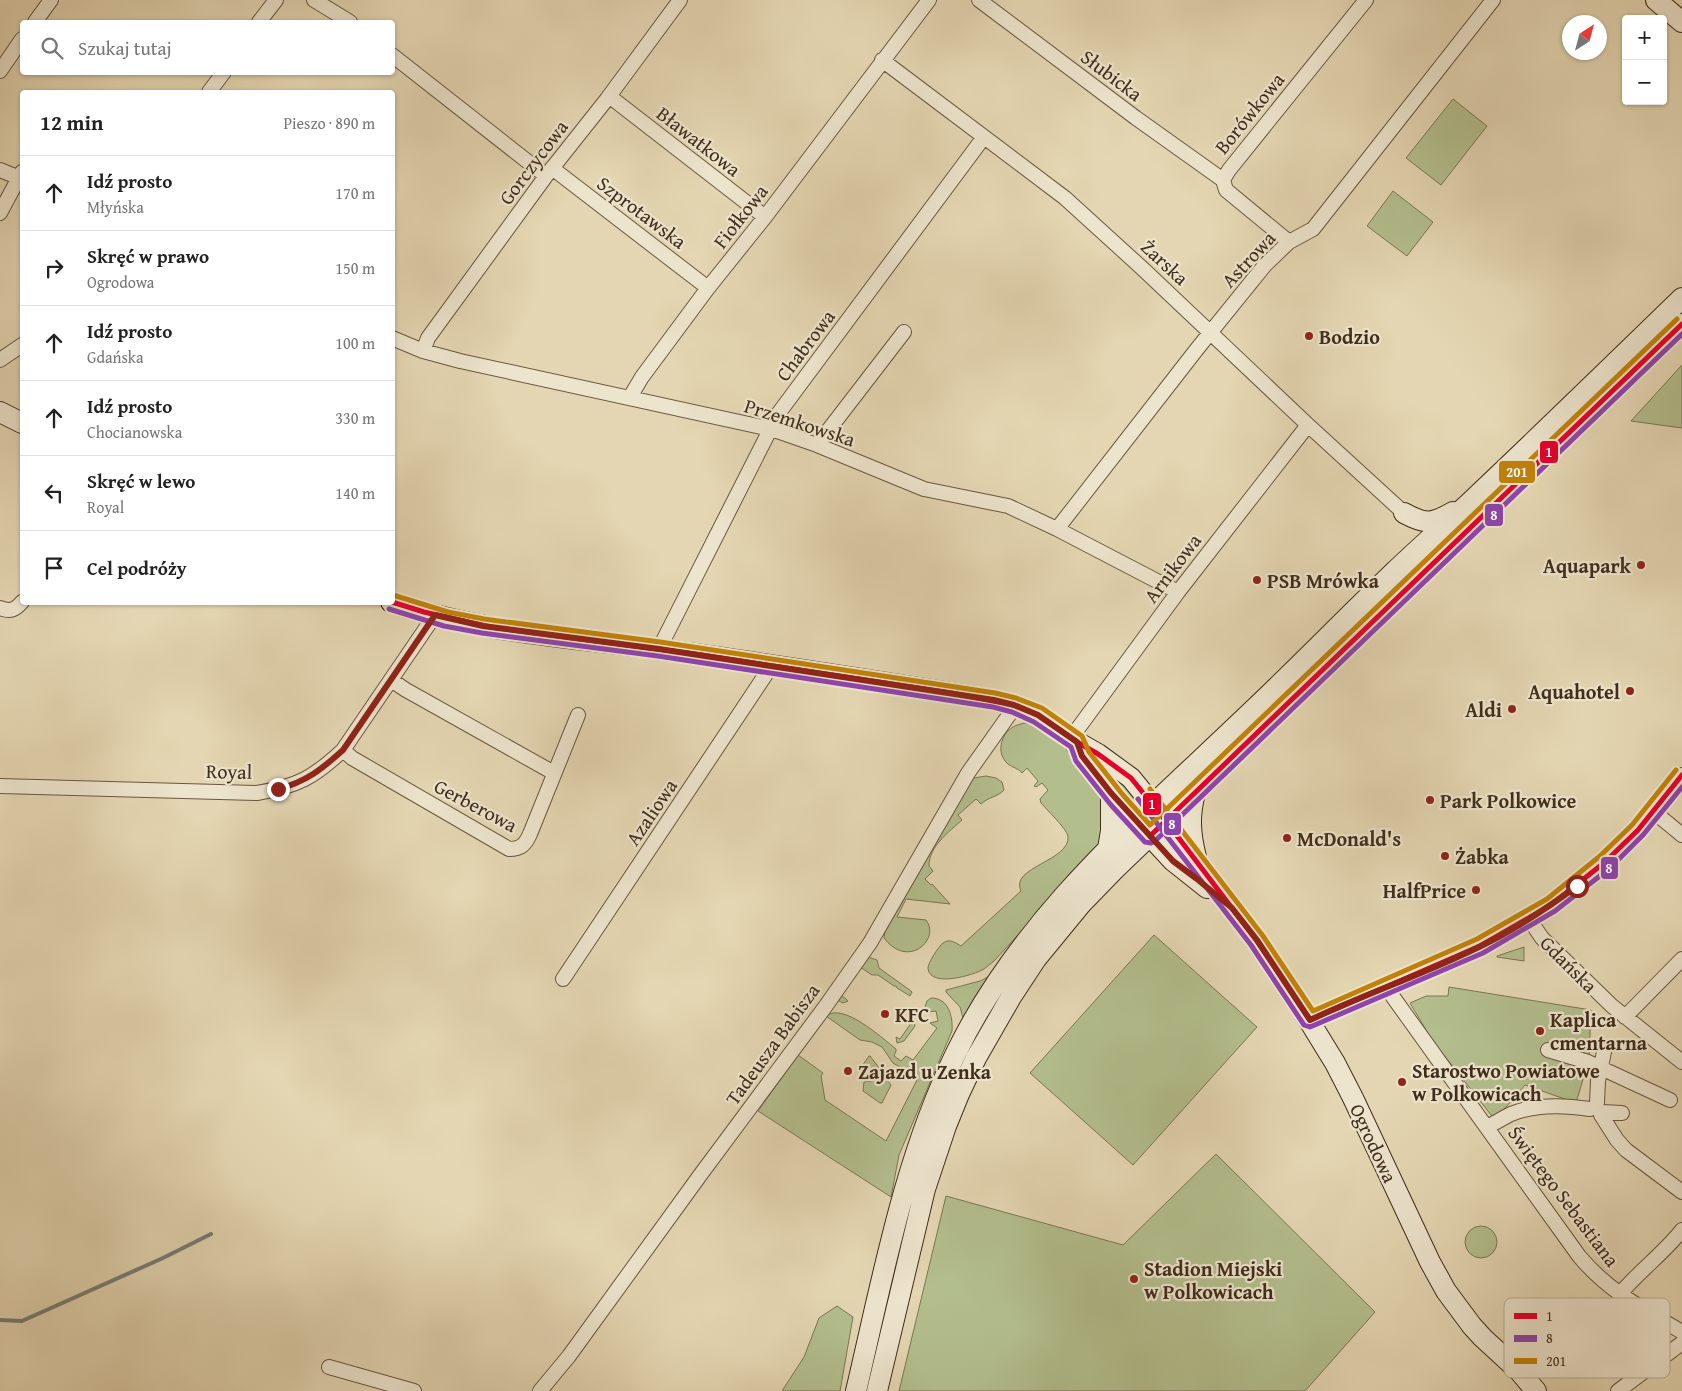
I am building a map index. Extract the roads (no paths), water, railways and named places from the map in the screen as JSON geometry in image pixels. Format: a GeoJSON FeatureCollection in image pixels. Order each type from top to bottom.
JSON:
{"type":"FeatureCollection","features":[{"type":"Feature","properties":{"kind":"main road"},"geometry":{"type":"LineString","coordinates":[[1656,0],[1682,22]]}},
{"type":"Feature","properties":{"kind":"main road"},"geometry":{"type":"LineString","coordinates":[[876,1391],[926,1189],[946,1126],[976,1058],[1011,997],[1036,959],[1082,903],[1128,856],[1144,829],[1159,812],[1181,778],[1682,298]]}},
{"type":"Feature","properties":{"kind":"main road"},"geometry":{"type":"LineString","coordinates":[[1159,812],[1195,792],[1682,324]]}},
{"type":"Feature","properties":{"kind":"main road"},"geometry":{"type":"LineString","coordinates":[[0,412],[20,422]]}},
{"type":"Feature","properties":{"kind":"main road"},"geometry":{"type":"LineString","coordinates":[[1404,513],[1420,522],[1433,522],[1468,504]]}},
{"type":"Feature","properties":{"kind":"main road"},"geometry":{"type":"LineString","coordinates":[[1394,572],[1407,551],[1411,540],[1410,530],[1404,513]]}},
{"type":"Feature","properties":{"kind":"main road"},"geometry":{"type":"LineString","coordinates":[[395,603],[483,626],[768,665],[994,700],[1014,705],[1047,719],[1074,740],[1098,754],[1131,778],[1159,812]]}},
{"type":"Feature","properties":{"kind":"main road"},"geometry":{"type":"LineString","coordinates":[[1074,740],[1082,756],[1111,793],[1144,829]]}},
{"type":"Feature","properties":{"kind":"main road"},"geometry":{"type":"LineString","coordinates":[[1131,778],[1157,783],[1181,778]]}},
{"type":"Feature","properties":{"kind":"main road"},"geometry":{"type":"LineString","coordinates":[[1195,792],[1191,808],[1191,833],[1198,862]]}},
{"type":"Feature","properties":{"kind":"main road"},"geometry":{"type":"LineString","coordinates":[[1108,849],[1111,831],[1111,793]]}},
{"type":"Feature","properties":{"kind":"main road","name":"Ogrodowa"},"geometry":{"type":"LineString","coordinates":[[1159,812],[1257,940],[1310,1020],[1353,1098],[1430,1262],[1446,1291],[1472,1326],[1504,1357]]}},
{"type":"Feature","properties":{"kind":"main road"},"geometry":{"type":"LineString","coordinates":[[856,1391],[907,1183],[927,1119],[956,1051],[1011,960],[1060,898],[1108,849],[1144,829]]}},
{"type":"Feature","properties":{"kind":"main road","name":"Ogrodowa"},"geometry":{"type":"LineString","coordinates":[[1144,829],[1173,861],[1232,908]]}},
{"type":"Feature","properties":{"kind":"main road"},"geometry":{"type":"LineString","coordinates":[[1128,856],[1150,856],[1173,861]]}},
{"type":"Feature","properties":{"kind":"main road","name":"Ogrodowa"},"geometry":{"type":"LineString","coordinates":[[1525,1378],[1536,1391]]}},
{"type":"Feature","properties":{"kind":"main road","name":"Ogrodowa"},"geometry":{"type":"LineString","coordinates":[[1529,1378],[1550,1391]]}},
{"type":"Feature","properties":{"kind":"street"},"geometry":{"type":"LineString","coordinates":[[36,20],[51,0]]}},
{"type":"Feature","properties":{"kind":"street"},"geometry":{"type":"LineString","coordinates":[[261,20],[276,0]]}},
{"type":"Feature","properties":{"kind":"street"},"geometry":{"type":"LineString","coordinates":[[314,0],[347,20]]}},
{"type":"Feature","properties":{"kind":"street","name":"Gorczycowa"},"geometry":{"type":"LineString","coordinates":[[423,351],[428,338],[549,172],[609,96],[680,0]]}},
{"type":"Feature","properties":{"kind":"street","name":"Fiołkowa"},"geometry":{"type":"LineString","coordinates":[[630,397],[642,376],[708,288],[765,217],[929,0]]}},
{"type":"Feature","properties":{"kind":"street","name":"Słubicka"},"geometry":{"type":"LineString","coordinates":[[979,0],[1136,118],[1223,180]]}},
{"type":"Feature","properties":{"kind":"street","name":"Borówkowa"},"geometry":{"type":"LineString","coordinates":[[1289,242],[1226,190],[1223,180],[1229,170],[1366,0]]}},
{"type":"Feature","properties":{"kind":"street","name":"Astrowa"},"geometry":{"type":"LineString","coordinates":[[1058,529],[1265,265],[1289,242],[1313,229],[1493,0]]}},
{"type":"Feature","properties":{"kind":"street"},"geometry":{"type":"LineString","coordinates":[[0,71],[20,42]]}},
{"type":"Feature","properties":{"kind":"street","name":"Szprotawska"},"geometry":{"type":"LineString","coordinates":[[395,58],[708,288]]}},
{"type":"Feature","properties":{"kind":"street","name":"Żarska"},"geometry":{"type":"LineString","coordinates":[[882,60],[1064,198],[1211,332],[1404,513]]}},
{"type":"Feature","properties":{"kind":"street"},"geometry":{"type":"LineString","coordinates":[[210,90],[222,75]]}},
{"type":"Feature","properties":{"kind":"street","name":"Bławatkowa"},"geometry":{"type":"LineString","coordinates":[[609,96],[765,217]]}},
{"type":"Feature","properties":{"kind":"street","name":"Chabrowa"},"geometry":{"type":"LineString","coordinates":[[659,649],[778,414],[984,137]]}},
{"type":"Feature","properties":{"kind":"street"},"geometry":{"type":"LineString","coordinates":[[0,170],[20,176]]}},
{"type":"Feature","properties":{"kind":"street"},"geometry":{"type":"LineString","coordinates":[[0,213],[20,178]]}},
{"type":"Feature","properties":{"kind":"street"},"geometry":{"type":"LineString","coordinates":[[817,445],[904,332]]}},
{"type":"Feature","properties":{"kind":"street","name":"Przemkowska"},"geometry":{"type":"LineString","coordinates":[[395,339],[423,351],[493,369],[630,397],[771,429],[817,445],[924,490],[1008,506],[1058,529],[1178,592]]}},
{"type":"Feature","properties":{"kind":"street"},"geometry":{"type":"LineString","coordinates":[[0,360],[20,346]]}},
{"type":"Feature","properties":{"kind":"street","name":"Arnikowa"},"geometry":{"type":"LineString","coordinates":[[1074,740],[1178,592],[1308,425]]}},
{"type":"Feature","properties":{"kind":"street"},"geometry":{"type":"LineString","coordinates":[[0,608],[6,611],[12,610],[20,604]]}},
{"type":"Feature","properties":{"kind":"street","name":"Royal"},"geometry":{"type":"LineString","coordinates":[[0,786],[257,792],[290,786],[323,768],[343,750],[435,615]]}},
{"type":"Feature","properties":{"kind":"street","name":"Azaliowa"},"geometry":{"type":"LineString","coordinates":[[563,979],[766,674],[768,665]]}},
{"type":"Feature","properties":{"kind":"street"},"geometry":{"type":"LineString","coordinates":[[391,680],[554,773]]}},
{"type":"Feature","properties":{"kind":"street","name":"Tadeusza Babisza"},"geometry":{"type":"LineString","coordinates":[[540,1391],[569,1356],[870,943],[968,773],[1014,705]]}},
{"type":"Feature","properties":{"kind":"street","name":"Gerberowa"},"geometry":{"type":"LineString","coordinates":[[343,750],[352,758],[509,848],[518,849],[525,844],[578,715]]}},
{"type":"Feature","properties":{"kind":"street"},"geometry":{"type":"LineString","coordinates":[[1310,1020],[1480,946],[1529,919],[1569,892],[1605,862],[1638,830],[1682,775]]}},
{"type":"Feature","properties":{"kind":"street"},"geometry":{"type":"LineString","coordinates":[[1653,811],[1682,835]]}},
{"type":"Feature","properties":{"kind":"street","name":"Gdańska"},"geometry":{"type":"LineString","coordinates":[[1529,919],[1542,938],[1612,1006],[1682,1062]]}},
{"type":"Feature","properties":{"kind":"street"},"geometry":{"type":"LineString","coordinates":[[1625,1017],[1679,967]]}},
{"type":"Feature","properties":{"kind":"street","name":"Świętego Sebastiana"},"geometry":{"type":"LineString","coordinates":[[1388,985],[1393,998],[1579,1256],[1592,1272],[1624,1298]]}},
{"type":"Feature","properties":{"kind":"street"},"geometry":{"type":"LineString","coordinates":[[1605,1047],[1597,1087],[1598,1110],[1617,1140],[1626,1150],[1682,1192]]}},
{"type":"Feature","properties":{"kind":"street"},"geometry":{"type":"LineString","coordinates":[[1548,1050],[1588,1062],[1670,1100]]}},
{"type":"Feature","properties":{"kind":"street"},"geometry":{"type":"LineString","coordinates":[[1487,1127],[1512,1114],[1537,1106],[1577,1107],[1622,1113]]}},
{"type":"Feature","properties":{"kind":"street"},"geometry":{"type":"LineString","coordinates":[[1619,1295],[1649,1264],[1664,1252],[1682,1230]]}},
{"type":"Feature","properties":{"kind":"street","name":"Świętego Sebastiana"},"geometry":{"type":"LineString","coordinates":[[1670,1325],[1682,1332]]}},
{"type":"Feature","properties":{"kind":"street"},"geometry":{"type":"LineString","coordinates":[[1670,1352],[1682,1342]]}},
{"type":"Feature","properties":{"kind":"street"},"geometry":{"type":"LineString","coordinates":[[330,1367],[414,1391]]}},
{"type":"Feature","properties":{"kind":"street"},"geometry":{"type":"LineString","coordinates":[[1618,1391],[1629,1386],[1639,1378]]}},
{"type":"Feature","properties":{"kind":"waterway"},"geometry":{"type":"LineString","coordinates":[[0,1320],[22,1321],[163,1258],[211,1234]]}},
{"type":"Feature","properties":{"kind":"place","name":"Bodzio"},"geometry":{"type":"Point","coordinates":[1309,336]}},
{"type":"Feature","properties":{"kind":"place","name":"Aquapark"},"geometry":{"type":"Point","coordinates":[1641,565]}},
{"type":"Feature","properties":{"kind":"place","name":"PSB Mrówka"},"geometry":{"type":"Point","coordinates":[1257,580]}},
{"type":"Feature","properties":{"kind":"place","name":"Aquahotel"},"geometry":{"type":"Point","coordinates":[1630,691]}},
{"type":"Feature","properties":{"kind":"place","name":"Aldi"},"geometry":{"type":"Point","coordinates":[1512,709]}},
{"type":"Feature","properties":{"kind":"place","name":"Park Polkowice"},"geometry":{"type":"Point","coordinates":[1430,800]}},
{"type":"Feature","properties":{"kind":"place","name":"McDonald's"},"geometry":{"type":"Point","coordinates":[1287,838]}},
{"type":"Feature","properties":{"kind":"place","name":"Żabka"},"geometry":{"type":"Point","coordinates":[1445,856]}},
{"type":"Feature","properties":{"kind":"place","name":"HalfPrice"},"geometry":{"type":"Point","coordinates":[1476,890]}},
{"type":"Feature","properties":{"kind":"place","name":"KFC"},"geometry":{"type":"Point","coordinates":[885,1014]}},
{"type":"Feature","properties":{"kind":"place","name":"Kaplica cmentarna"},"geometry":{"type":"Point","coordinates":[1540,1031]}},
{"type":"Feature","properties":{"kind":"place","name":"Zajazd u Zenka"},"geometry":{"type":"Point","coordinates":[848,1071]}},
{"type":"Feature","properties":{"kind":"place","name":"Starostwo Powiatowe w Polkowicach"},"geometry":{"type":"Point","coordinates":[1402,1082]}},
{"type":"Feature","properties":{"kind":"place","name":"Stadion Miejski w Polkowicach"},"geometry":{"type":"Point","coordinates":[1134,1279]}}]}
